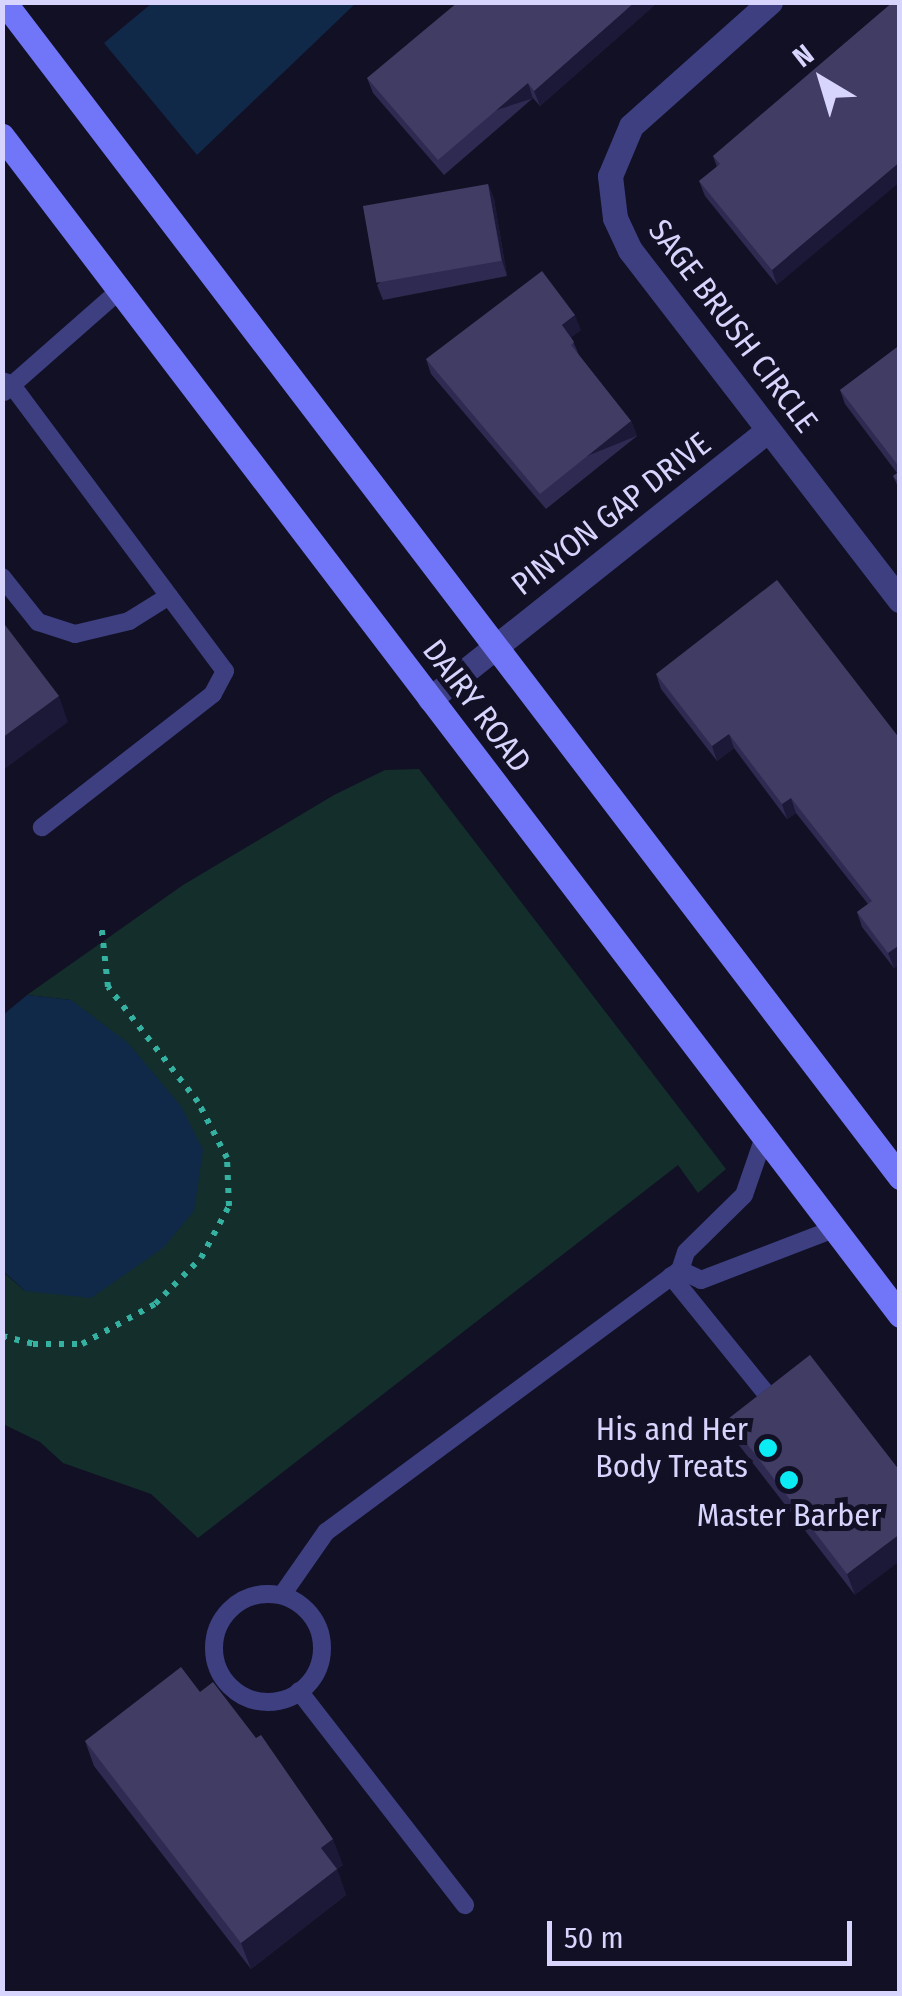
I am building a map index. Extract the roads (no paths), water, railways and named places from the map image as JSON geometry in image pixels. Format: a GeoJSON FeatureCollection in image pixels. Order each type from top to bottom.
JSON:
{"type":"FeatureCollection","features":[{"type":"Feature","properties":{"kind":"street","name":"DAIRY ROAD"},"geometry":{"type":"LineString","coordinates":[[4,2],[900,1177]]}},
{"type":"Feature","properties":{"kind":"street","name":"SAGE BRUSH CIRCLE"},"geometry":{"type":"LineString","coordinates":[[770,2],[632,126],[610,176],[615,218],[630,250],[900,600]]}},
{"type":"Feature","properties":{"kind":"street","name":"DAIRY ROAD"},"geometry":{"type":"LineString","coordinates":[[2,136],[900,1315]]}},
{"type":"Feature","properties":{"kind":"street","name":"PINYON GAP DRIVE"},"geometry":{"type":"LineString","coordinates":[[430,699],[768,430]]}},
{"type":"Feature","properties":{"kind":"lane"},"geometry":{"type":"LineString","coordinates":[[42,827],[213,694],[225,671],[5,386],[120,290]]}},
{"type":"Feature","properties":{"kind":"lane"},"geometry":{"type":"LineString","coordinates":[[2,577],[38,622],[75,634],[129,621],[170,596]]}},
{"type":"Feature","properties":{"kind":"lane"},"geometry":{"type":"LineString","coordinates":[[282,1595],[326,1532],[675,1273],[686,1252],[744,1195],[764,1137]]}},
{"type":"Feature","properties":{"kind":"lane"},"geometry":{"type":"LineString","coordinates":[[675,1273],[700,1280],[834,1229]]}},
{"type":"Feature","properties":{"kind":"lane"},"geometry":{"type":"LineString","coordinates":[[675,1273],[769,1397]]}},
{"type":"Feature","properties":{"kind":"lane"},"geometry":{"type":"LineString","coordinates":[[282,1595],[312,1614],[320,1630],[319,1666],[299,1691],[280,1700],[245,1696],[230,1686],[215,1656],[222,1621],[232,1608],[247,1598],[282,1595]]}},
{"type":"Feature","properties":{"kind":"lane"},"geometry":{"type":"LineString","coordinates":[[299,1691],[465,1905]]}},
{"type":"Feature","properties":{"kind":"water"},"geometry":{"type":"Polygon","coordinates":[[[152,3],[356,3],[197,155],[104,43],[152,3]]]}},
{"type":"Feature","properties":{"kind":"water"},"geometry":{"type":"Polygon","coordinates":[[[27,995],[71,1000],[128,1043],[181,1106],[203,1150],[194,1211],[163,1248],[91,1298],[25,1291],[3,1271],[3,1015],[27,995]]]}},
{"type":"Feature","properties":{"kind":"place","name":"His and Her Body Treats"},"geometry":{"type":"Point","coordinates":[768,1448]}},
{"type":"Feature","properties":{"kind":"place","name":"Master Barber"},"geometry":{"type":"Point","coordinates":[789,1480]}}]}
